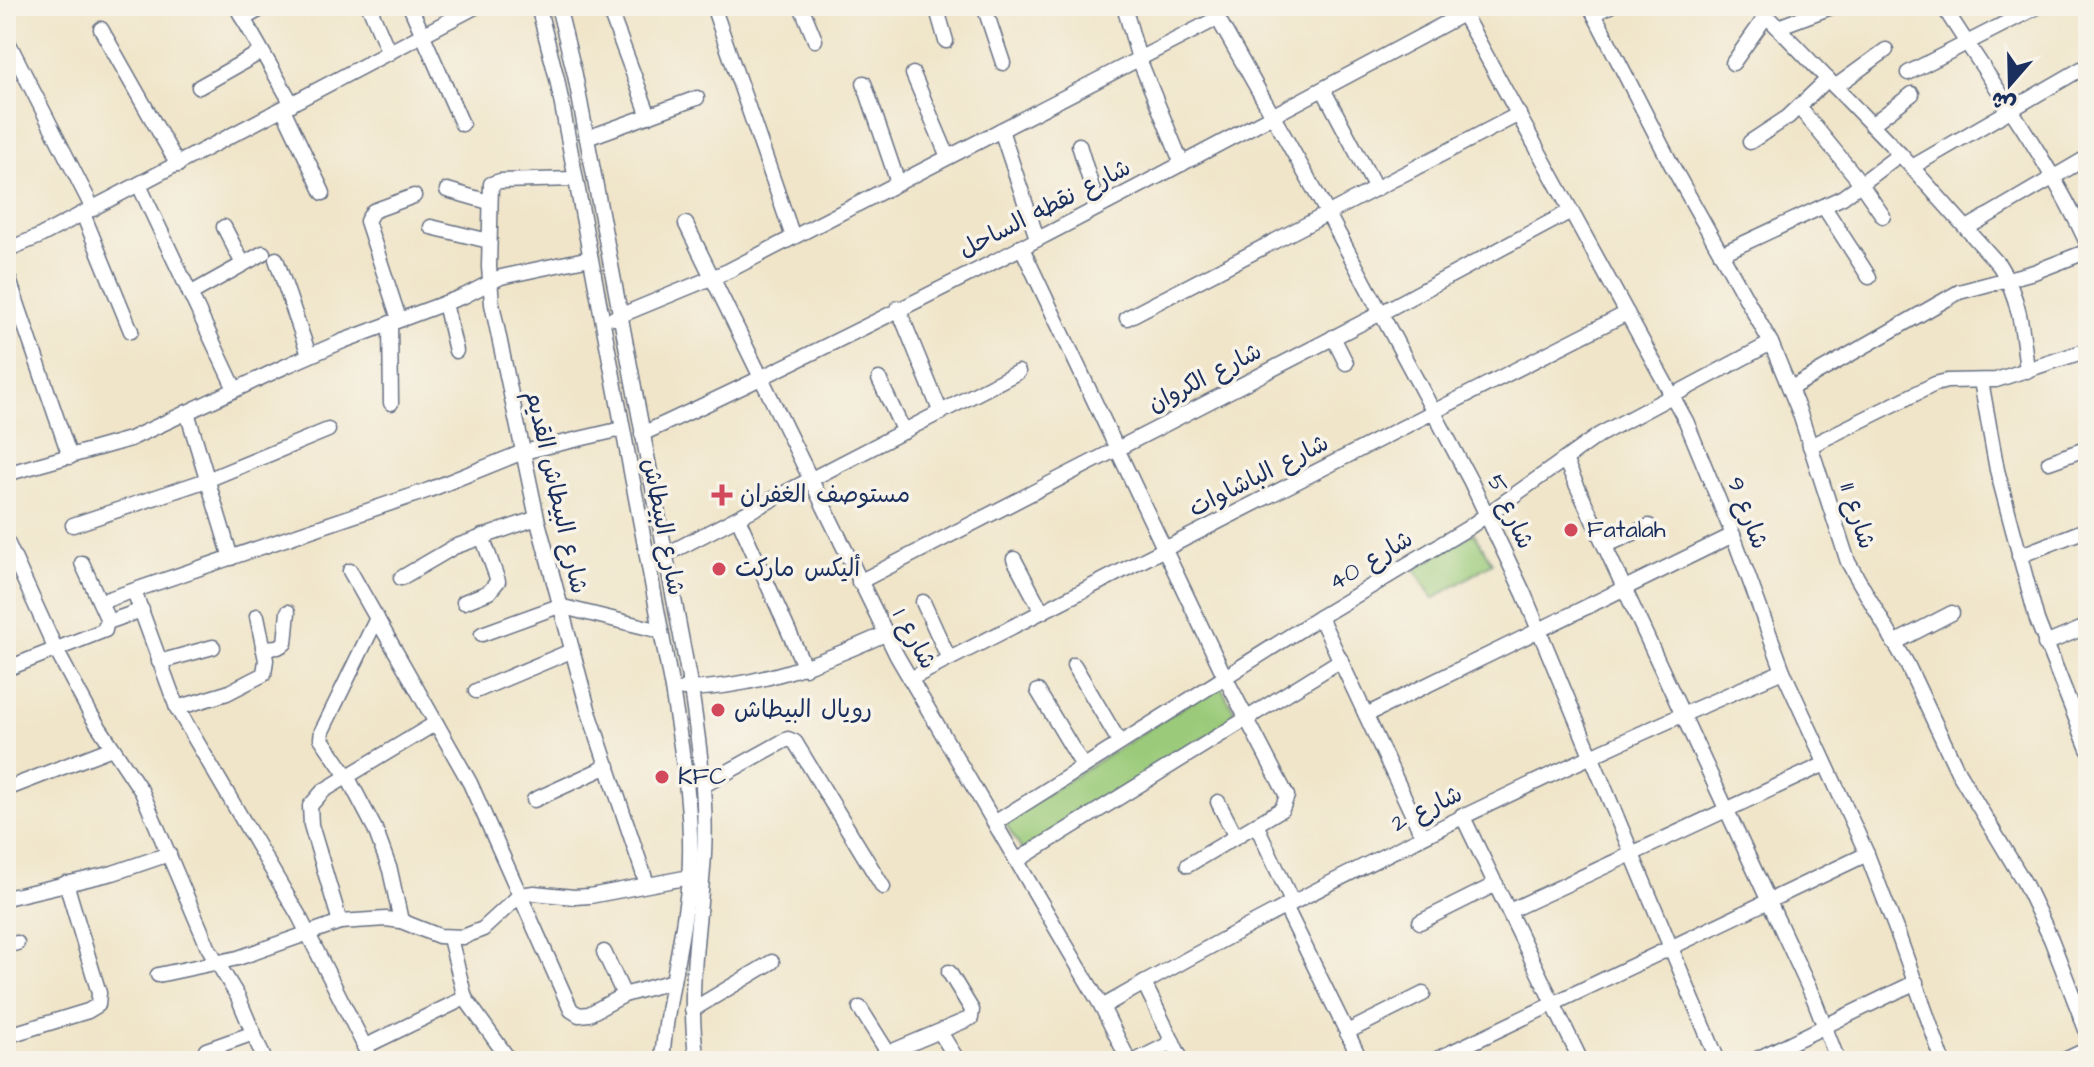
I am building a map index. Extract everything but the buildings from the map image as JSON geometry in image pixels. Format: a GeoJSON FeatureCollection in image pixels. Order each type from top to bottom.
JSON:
{"type":"FeatureCollection","features":[{"type":"Feature","properties":{"kind":"street"},"geometry":{"type":"LineString","coordinates":[[266,6],[240,13],[287,107],[323,193]]}},
{"type":"Feature","properties":{"kind":"street"},"geometry":{"type":"LineString","coordinates":[[369,6],[389,53]]}},
{"type":"Feature","properties":{"kind":"street"},"geometry":{"type":"LineString","coordinates":[[410,6],[462,124]]}},
{"type":"Feature","properties":{"kind":"street"},"geometry":{"type":"LineString","coordinates":[[6,250],[38,237],[178,165],[477,6]]}},
{"type":"Feature","properties":{"kind":"street","name":"شارع البيطاش"},"geometry":{"type":"LineString","coordinates":[[558,6],[570,48],[691,689],[704,785],[696,876],[692,1010],[697,1061]]}},
{"type":"Feature","properties":{"kind":"street"},"geometry":{"type":"LineString","coordinates":[[608,6],[649,116]]}},
{"type":"Feature","properties":{"kind":"street"},"geometry":{"type":"LineString","coordinates":[[713,6],[793,237]]}},
{"type":"Feature","properties":{"kind":"street"},"geometry":{"type":"LineString","coordinates":[[801,6],[815,40]]}},
{"type":"Feature","properties":{"kind":"street"},"geometry":{"type":"LineString","coordinates":[[936,6],[946,41]]}},
{"type":"Feature","properties":{"kind":"street"},"geometry":{"type":"LineString","coordinates":[[984,6],[1003,63]]}},
{"type":"Feature","properties":{"kind":"street"},"geometry":{"type":"LineString","coordinates":[[1124,6],[1139,59],[1182,164]]}},
{"type":"Feature","properties":{"kind":"street"},"geometry":{"type":"LineString","coordinates":[[1592,10],[1610,6]]}},
{"type":"Feature","properties":{"kind":"street"},"geometry":{"type":"LineString","coordinates":[[1778,27],[1834,6]]}},
{"type":"Feature","properties":{"kind":"street"},"geometry":{"type":"LineString","coordinates":[[1943,6],[2055,177],[2088,245]]}},
{"type":"Feature","properties":{"kind":"street"},"geometry":{"type":"LineString","coordinates":[[1908,73],[2039,6]]}},
{"type":"Feature","properties":{"kind":"street","name":"شارع البيطاش"},"geometry":{"type":"LineString","coordinates":[[542,7],[672,689],[686,784],[696,876],[673,981],[662,1061]]}},
{"type":"Feature","properties":{"kind":"street","name":"شارع نقطه الساحل"},"geometry":{"type":"LineString","coordinates":[[642,434],[761,378],[1182,164],[1323,89],[1461,10]]}},
{"type":"Feature","properties":{"kind":"street","name":"شارع 9"},"geometry":{"type":"LineString","coordinates":[[1461,10],[1673,394],[1733,535],[1783,671],[1867,854],[1943,1061]]}},
{"type":"Feature","properties":{"kind":"street","name":"شارع 11"},"geometry":{"type":"LineString","coordinates":[[1592,10],[1653,131],[1771,343],[1791,388],[1848,562],[1917,683],[1958,772],[2035,904],[2088,1035]]}},
{"type":"Feature","properties":{"kind":"street"},"geometry":{"type":"LineString","coordinates":[[1733,63],[1762,10],[1912,167],[2008,279],[2018,305],[2027,371]]}},
{"type":"Feature","properties":{"kind":"street"},"geometry":{"type":"LineString","coordinates":[[602,322],[713,278],[1139,59],[1214,12]]}},
{"type":"Feature","properties":{"kind":"street","name":"شارع 5"},"geometry":{"type":"LineString","coordinates":[[1214,12],[1435,411],[1487,516],[1539,630],[1718,1061]]}},
{"type":"Feature","properties":{"kind":"street"},"geometry":{"type":"LineString","coordinates":[[101,29],[178,165]]}},
{"type":"Feature","properties":{"kind":"street"},"geometry":{"type":"LineString","coordinates":[[6,38],[88,211],[131,331]]}},
{"type":"Feature","properties":{"kind":"street"},"geometry":{"type":"LineString","coordinates":[[1750,142],[1831,83],[1886,50]]}},
{"type":"Feature","properties":{"kind":"street"},"geometry":{"type":"LineString","coordinates":[[199,87],[261,52]]}},
{"type":"Feature","properties":{"kind":"street"},"geometry":{"type":"LineString","coordinates":[[1912,167],[2088,65]]}},
{"type":"Feature","properties":{"kind":"street"},"geometry":{"type":"LineString","coordinates":[[913,74],[948,157]]}},
{"type":"Feature","properties":{"kind":"street"},"geometry":{"type":"LineString","coordinates":[[864,83],[898,183]]}},
{"type":"Feature","properties":{"kind":"street"},"geometry":{"type":"LineString","coordinates":[[1323,89],[1376,189]]}},
{"type":"Feature","properties":{"kind":"street"},"geometry":{"type":"LineString","coordinates":[[1871,125],[1912,94]]}},
{"type":"Feature","properties":{"kind":"street"},"geometry":{"type":"LineString","coordinates":[[587,138],[697,98]]}},
{"type":"Feature","properties":{"kind":"street"},"geometry":{"type":"LineString","coordinates":[[1799,107],[1863,185],[1883,216]]}},
{"type":"Feature","properties":{"kind":"street"},"geometry":{"type":"LineString","coordinates":[[1127,318],[1519,114]]}},
{"type":"Feature","properties":{"kind":"street"},"geometry":{"type":"LineString","coordinates":[[1001,130],[1037,238]]}},
{"type":"Feature","properties":{"kind":"street"},"geometry":{"type":"LineString","coordinates":[[1079,145],[1098,207]]}},
{"type":"Feature","properties":{"kind":"street"},"geometry":{"type":"LineString","coordinates":[[1721,254],[1824,207],[1863,185],[1900,154]]}},
{"type":"Feature","properties":{"kind":"street"},"geometry":{"type":"LineString","coordinates":[[1967,228],[2088,157]]}},
{"type":"Feature","properties":{"kind":"street"},"geometry":{"type":"LineString","coordinates":[[447,190],[489,202],[489,187],[495,182],[575,179]]}},
{"type":"Feature","properties":{"kind":"street"},"geometry":{"type":"LineString","coordinates":[[139,185],[235,389]]}},
{"type":"Feature","properties":{"kind":"street"},"geometry":{"type":"LineString","coordinates":[[391,403],[394,321],[367,221],[373,211],[414,196]]}},
{"type":"Feature","properties":{"kind":"street","name":"شارع البيطاش القديم"},"geometry":{"type":"LineString","coordinates":[[489,202],[489,282],[537,518],[571,651],[647,884]]}},
{"type":"Feature","properties":{"kind":"street"},"geometry":{"type":"LineString","coordinates":[[1824,207],[1869,277]]}},
{"type":"Feature","properties":{"kind":"street","name":"شارع الكروان"},"geometry":{"type":"LineString","coordinates":[[859,582],[1381,313],[1571,211]]}},
{"type":"Feature","properties":{"kind":"street","name":"شارع 1"},"geometry":{"type":"LineString","coordinates":[[686,224],[885,634],[1132,1061]]}},
{"type":"Feature","properties":{"kind":"street"},"geometry":{"type":"LineString","coordinates":[[224,227],[243,264]]}},
{"type":"Feature","properties":{"kind":"street"},"geometry":{"type":"LineString","coordinates":[[431,227],[489,241]]}},
{"type":"Feature","properties":{"kind":"street"},"geometry":{"type":"LineString","coordinates":[[1021,246],[1225,677],[1287,796],[1282,809],[1188,865]]}},
{"type":"Feature","properties":{"kind":"street"},"geometry":{"type":"LineString","coordinates":[[1791,388],[1959,292],[2034,272],[2088,251]]}},
{"type":"Feature","properties":{"kind":"street"},"geometry":{"type":"LineString","coordinates":[[190,294],[243,264],[270,256],[309,355]]}},
{"type":"Feature","properties":{"kind":"street"},"geometry":{"type":"LineString","coordinates":[[6,474],[130,439],[309,355],[464,296],[513,273],[590,258]]}},
{"type":"Feature","properties":{"kind":"street"},"geometry":{"type":"LineString","coordinates":[[6,271],[70,457]]}},
{"type":"Feature","properties":{"kind":"street"},"geometry":{"type":"LineString","coordinates":[[445,303],[456,351]]}},
{"type":"Feature","properties":{"kind":"street"},"geometry":{"type":"LineString","coordinates":[[898,308],[941,413]]}},
{"type":"Feature","properties":{"kind":"street","name":"شارع الباشاوات"},"geometry":{"type":"LineString","coordinates":[[910,679],[1627,313]]}},
{"type":"Feature","properties":{"kind":"street"},"geometry":{"type":"LineString","coordinates":[[1333,337],[1346,363]]}},
{"type":"Feature","properties":{"kind":"street","name":"شارع 40"},"geometry":{"type":"LineString","coordinates":[[996,822],[1320,617],[1487,516],[1599,435],[1771,343]]}},
{"type":"Feature","properties":{"kind":"street"},"geometry":{"type":"LineString","coordinates":[[1810,446],[1935,384],[1981,381],[2027,371],[2088,350]]}},
{"type":"Feature","properties":{"kind":"street"},"geometry":{"type":"LineString","coordinates":[[665,555],[1018,372]]}},
{"type":"Feature","properties":{"kind":"street"},"geometry":{"type":"LineString","coordinates":[[879,379],[904,432]]}},
{"type":"Feature","properties":{"kind":"street"},"geometry":{"type":"LineString","coordinates":[[1981,381],[1997,470],[2019,556],[2045,644],[2088,749]]}},
{"type":"Feature","properties":{"kind":"street"},"geometry":{"type":"LineString","coordinates":[[187,412],[231,558]]}},
{"type":"Feature","properties":{"kind":"street"},"geometry":{"type":"LineString","coordinates":[[100,602],[429,490],[523,452],[622,429]]}},
{"type":"Feature","properties":{"kind":"street"},"geometry":{"type":"LineString","coordinates":[[73,525],[207,480],[328,430]]}},
{"type":"Feature","properties":{"kind":"street"},"geometry":{"type":"LineString","coordinates":[[2049,462],[2088,448]]}},
{"type":"Feature","properties":{"kind":"street"},"geometry":{"type":"LineString","coordinates":[[1565,460],[1825,1026],[1838,1061]]}},
{"type":"Feature","properties":{"kind":"street"},"geometry":{"type":"LineString","coordinates":[[401,578],[436,556],[482,536],[537,518]]}},
{"type":"Feature","properties":{"kind":"street"},"geometry":{"type":"LineString","coordinates":[[738,518],[805,668]]}},
{"type":"Feature","properties":{"kind":"street"},"geometry":{"type":"LineString","coordinates":[[1605,546],[1649,526]]}},
{"type":"Feature","properties":{"kind":"street"},"geometry":{"type":"LineString","coordinates":[[2019,556],[2088,529]]}},
{"type":"Feature","properties":{"kind":"street"},"geometry":{"type":"LineString","coordinates":[[1366,715],[1733,535]]}},
{"type":"Feature","properties":{"kind":"street"},"geometry":{"type":"LineString","coordinates":[[464,602],[489,592],[498,581],[482,536]]}},
{"type":"Feature","properties":{"kind":"street"},"geometry":{"type":"LineString","coordinates":[[6,540],[56,650],[91,715],[142,792],[215,963],[238,997],[265,1061]]}},
{"type":"Feature","properties":{"kind":"street"},"geometry":{"type":"LineString","coordinates":[[1014,559],[1042,612]]}},
{"type":"Feature","properties":{"kind":"street"},"geometry":{"type":"LineString","coordinates":[[82,563],[108,622]]}},
{"type":"Feature","properties":{"kind":"street"},"geometry":{"type":"LineString","coordinates":[[350,571],[470,783],[571,1010],[579,1015],[589,1014],[624,995],[673,981]]}},
{"type":"Feature","properties":{"kind":"street"},"geometry":{"type":"LineString","coordinates":[[134,591],[177,708],[307,932],[372,1061]]}},
{"type":"Feature","properties":{"kind":"street"},"geometry":{"type":"LineString","coordinates":[[923,602],[949,659]]}},
{"type":"Feature","properties":{"kind":"street"},"geometry":{"type":"LineString","coordinates":[[482,634],[559,606],[661,631]]}},
{"type":"Feature","properties":{"kind":"street"},"geometry":{"type":"LineString","coordinates":[[6,669],[102,632],[108,622],[142,610]]}},
{"type":"Feature","properties":{"kind":"street"},"geometry":{"type":"LineString","coordinates":[[263,648],[285,643],[288,612]]}},
{"type":"Feature","properties":{"kind":"street"},"geometry":{"type":"LineString","coordinates":[[1894,643],[1952,613]]}},
{"type":"Feature","properties":{"kind":"street"},"geometry":{"type":"LineString","coordinates":[[177,708],[220,696],[258,679],[267,667],[257,616]]}},
{"type":"Feature","properties":{"kind":"street"},"geometry":{"type":"LineString","coordinates":[[1320,617],[1422,835]]}},
{"type":"Feature","properties":{"kind":"street"},"geometry":{"type":"LineString","coordinates":[[377,618],[321,734],[324,745],[347,776],[381,842],[401,921]]}},
{"type":"Feature","properties":{"kind":"street"},"geometry":{"type":"LineString","coordinates":[[2045,644],[2088,626]]}},
{"type":"Feature","properties":{"kind":"street"},"geometry":{"type":"LineString","coordinates":[[672,689],[762,679],[805,668],[885,634]]}},
{"type":"Feature","properties":{"kind":"street"},"geometry":{"type":"LineString","coordinates":[[159,662],[213,647]]}},
{"type":"Feature","properties":{"kind":"street"},"geometry":{"type":"LineString","coordinates":[[476,691],[571,651]]}},
{"type":"Feature","properties":{"kind":"street"},"geometry":{"type":"LineString","coordinates":[[1018,860],[1341,660]]}},
{"type":"Feature","properties":{"kind":"street"},"geometry":{"type":"LineString","coordinates":[[1074,665],[1120,743]]}},
{"type":"Feature","properties":{"kind":"street","name":"شارع 2"},"geometry":{"type":"LineString","coordinates":[[1102,1007],[1288,904],[1462,815],[1589,755],[1783,671]]}},
{"type":"Feature","properties":{"kind":"street"},"geometry":{"type":"LineString","coordinates":[[1038,691],[1083,766]]}},
{"type":"Feature","properties":{"kind":"street"},"geometry":{"type":"LineString","coordinates":[[340,922],[309,816],[315,797],[436,723]]}},
{"type":"Feature","properties":{"kind":"street"},"geometry":{"type":"LineString","coordinates":[[704,785],[785,740],[795,742],[883,887]]}},
{"type":"Feature","properties":{"kind":"street"},"geometry":{"type":"LineString","coordinates":[[6,789],[112,748]]}},
{"type":"Feature","properties":{"kind":"street"},"geometry":{"type":"LineString","coordinates":[[1509,911],[1825,764]]}},
{"type":"Feature","properties":{"kind":"street"},"geometry":{"type":"LineString","coordinates":[[534,800],[608,766]]}},
{"type":"Feature","properties":{"kind":"street"},"geometry":{"type":"LineString","coordinates":[[1218,802],[1236,837]]}},
{"type":"Feature","properties":{"kind":"street"},"geometry":{"type":"LineString","coordinates":[[1462,815],[1581,1061]]}},
{"type":"Feature","properties":{"kind":"street"},"geometry":{"type":"LineString","coordinates":[[1256,824],[1288,904],[1361,1061]]}},
{"type":"Feature","properties":{"kind":"street"},"geometry":{"type":"LineString","coordinates":[[6,898],[113,873],[169,854]]}},
{"type":"Feature","properties":{"kind":"street"},"geometry":{"type":"LineString","coordinates":[[1433,1061],[1867,854]]}},
{"type":"Feature","properties":{"kind":"street"},"geometry":{"type":"LineString","coordinates":[[158,975],[249,955],[340,922],[386,919],[401,921],[439,936],[463,937],[483,929],[520,895],[590,896],[696,876]]}},
{"type":"Feature","properties":{"kind":"street"},"geometry":{"type":"LineString","coordinates":[[6,1036],[88,1011],[98,1005],[99,993],[66,883]]}},
{"type":"Feature","properties":{"kind":"street"},"geometry":{"type":"LineString","coordinates":[[1420,922],[1496,884]]}},
{"type":"Feature","properties":{"kind":"street"},"geometry":{"type":"LineString","coordinates":[[450,938],[465,998],[510,1061]]}},
{"type":"Feature","properties":{"kind":"street"},"geometry":{"type":"LineString","coordinates":[[604,952],[624,995]]}},
{"type":"Feature","properties":{"kind":"street"},"geometry":{"type":"LineString","coordinates":[[692,1010],[772,962]]}},
{"type":"Feature","properties":{"kind":"street"},"geometry":{"type":"LineString","coordinates":[[860,1008],[890,1057],[967,1021],[973,1014],[949,972]]}},
{"type":"Feature","properties":{"kind":"street"},"geometry":{"type":"LineString","coordinates":[[1753,1061],[1916,982]]}},
{"type":"Feature","properties":{"kind":"street"},"geometry":{"type":"LineString","coordinates":[[1144,983],[1182,1061]]}},
{"type":"Feature","properties":{"kind":"street"},"geometry":{"type":"LineString","coordinates":[[1347,1032],[1423,994]]}},
{"type":"Feature","properties":{"kind":"street"},"geometry":{"type":"LineString","coordinates":[[364,1047],[465,998]]}},
{"type":"Feature","properties":{"kind":"street"},"geometry":{"type":"LineString","coordinates":[[940,1032],[958,1061]]}},
{"type":"Feature","properties":{"kind":"street"},"geometry":{"type":"LineString","coordinates":[[206,1050],[254,1033]]}},
{"type":"Feature","properties":{"kind":"street"},"geometry":{"type":"LineString","coordinates":[[1132,1061],[1173,1042]]}},
{"type":"Feature","properties":{"kind":"street"},"geometry":{"type":"LineString","coordinates":[[2062,1061],[2088,1049]]}},
{"type":"Feature","properties":{"kind":"green space"},"geometry":{"type":"Polygon","coordinates":[[[1474,533],[1492,563],[1433,599],[1415,569],[1474,533]]]}},
{"type":"Feature","properties":{"kind":"green space"},"geometry":{"type":"Polygon","coordinates":[[[1220,684],[1237,717],[1023,852],[1004,821],[1220,684]]]}},
{"type":"Feature","properties":{"kind":"place","name":"مستوصف الغفران"},"geometry":{"type":"Point","coordinates":[722,495]}},
{"type":"Feature","properties":{"kind":"place","name":"Fatalah"},"geometry":{"type":"Point","coordinates":[1571,530]}},
{"type":"Feature","properties":{"kind":"place","name":"أليكس ماركت"},"geometry":{"type":"Point","coordinates":[719,569]}},
{"type":"Feature","properties":{"kind":"place","name":"رويال البيطاش"},"geometry":{"type":"Point","coordinates":[718,710]}},
{"type":"Feature","properties":{"kind":"place","name":"KFC"},"geometry":{"type":"Point","coordinates":[662,777]}}]}
